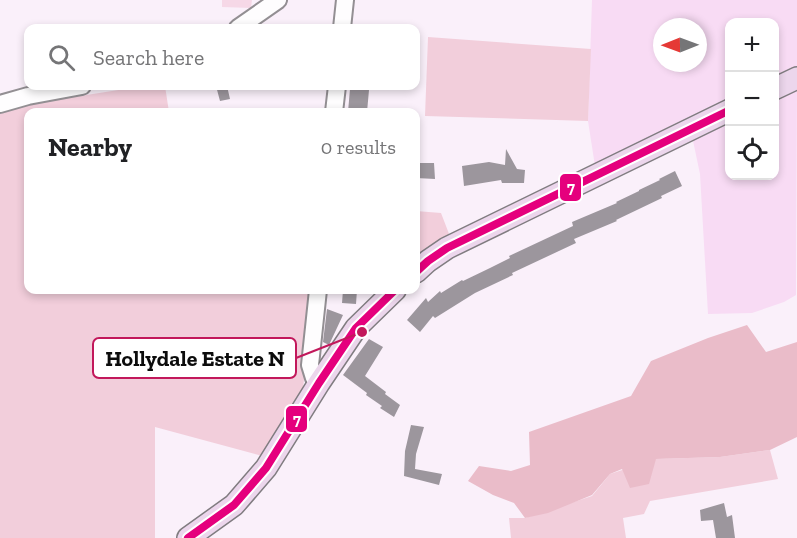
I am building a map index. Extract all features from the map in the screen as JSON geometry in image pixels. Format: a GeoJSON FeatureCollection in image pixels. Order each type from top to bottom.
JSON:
{"type":"FeatureCollection","features":[{"type":"Feature","properties":{"kind":"main road"},"geometry":{"type":"LineString","coordinates":[[779,87],[797,78]]}},
{"type":"Feature","properties":{"kind":"main road"},"geometry":{"type":"LineString","coordinates":[[420,268],[447,248],[725,112]]}},
{"type":"Feature","properties":{"kind":"main road"},"geometry":{"type":"LineString","coordinates":[[188,538],[234,505],[266,468],[356,328],[391,294]]}},
{"type":"Feature","properties":{"kind":"street"},"geometry":{"type":"LineString","coordinates":[[244,24],[278,0]]}},
{"type":"Feature","properties":{"kind":"street"},"geometry":{"type":"LineString","coordinates":[[342,24],[345,0]]}},
{"type":"Feature","properties":{"kind":"street"},"geometry":{"type":"LineString","coordinates":[[0,104],[60,90]]}},
{"type":"Feature","properties":{"kind":"street"},"geometry":{"type":"LineString","coordinates":[[334,108],[337,90]]}},
{"type":"Feature","properties":{"kind":"street"},"geometry":{"type":"LineString","coordinates":[[318,294],[310,365],[314,378],[319,383]]}},
{"type":"Feature","properties":{"kind":"shaded area"},"geometry":{"type":"Polygon","coordinates":[[[222,0],[252,0],[251,8],[222,7],[222,0]]]}},
{"type":"Feature","properties":{"kind":"shaded area"},"geometry":{"type":"Polygon","coordinates":[[[592,0],[797,0],[797,68],[779,77],[779,18],[725,18],[725,103],[595,166],[588,121],[592,0]]]}},
{"type":"Feature","properties":{"kind":"shaded area"},"geometry":{"type":"Polygon","coordinates":[[[428,37],[591,49],[588,121],[425,116],[428,37]]]}},
{"type":"Feature","properties":{"kind":"shaded area"},"geometry":{"type":"Polygon","coordinates":[[[118,90],[166,90],[168,108],[24,108],[24,294],[313,294],[303,389],[266,457],[155,427],[155,538],[0,538],[0,111],[16,106],[118,90]]]}},
{"type":"Feature","properties":{"kind":"shaded area"},"geometry":{"type":"Polygon","coordinates":[[[797,90],[796,295],[784,302],[752,313],[708,314],[700,174],[692,136],[725,121],[725,180],[779,180],[779,98],[797,90]]]}},
{"type":"Feature","properties":{"kind":"shaded area"},"geometry":{"type":"Polygon","coordinates":[[[420,211],[441,213],[451,239],[420,261],[420,211]]]}},
{"type":"Feature","properties":{"kind":"shaded area"},"geometry":{"type":"Polygon","coordinates":[[[747,325],[766,352],[797,342],[797,437],[770,450],[720,457],[656,459],[649,484],[630,488],[622,469],[610,474],[592,495],[548,513],[525,518],[514,503],[493,495],[468,481],[479,466],[511,471],[530,465],[529,432],[631,396],[651,361],[747,325]]]}},
{"type":"Feature","properties":{"kind":"shaded area"},"geometry":{"type":"Polygon","coordinates":[[[770,450],[778,479],[650,501],[644,514],[623,518],[626,538],[511,538],[509,518],[525,518],[592,496],[610,474],[656,459],[720,457],[770,450]]]}},
{"type":"Feature","properties":{"kind":"building"},"geometry":{"type":"Polygon","coordinates":[[[217,90],[228,90],[230,99],[220,101],[217,90]]]}},
{"type":"Feature","properties":{"kind":"building"},"geometry":{"type":"Polygon","coordinates":[[[350,90],[369,90],[367,108],[348,108],[350,90]]]}},
{"type":"Feature","properties":{"kind":"building"},"geometry":{"type":"Polygon","coordinates":[[[506,149],[517,169],[525,170],[524,183],[502,183],[501,180],[464,186],[462,166],[489,162],[505,165],[506,149]]]}},
{"type":"Feature","properties":{"kind":"building"},"geometry":{"type":"Polygon","coordinates":[[[420,163],[434,163],[435,179],[420,178],[420,163]]]}},
{"type":"Feature","properties":{"kind":"building"},"geometry":{"type":"Polygon","coordinates":[[[675,171],[682,186],[661,196],[662,198],[617,221],[574,239],[576,243],[512,273],[513,275],[475,293],[435,318],[433,316],[420,332],[407,320],[426,298],[428,302],[440,291],[441,293],[462,280],[510,258],[509,256],[573,226],[572,222],[617,203],[675,171]]]}},
{"type":"Feature","properties":{"kind":"building"},"geometry":{"type":"Polygon","coordinates":[[[343,294],[357,294],[356,304],[342,303],[343,294]]]}},
{"type":"Feature","properties":{"kind":"building"},"geometry":{"type":"Polygon","coordinates":[[[327,309],[343,315],[329,345],[323,342],[327,309]]]}},
{"type":"Feature","properties":{"kind":"building"},"geometry":{"type":"Polygon","coordinates":[[[369,339],[383,347],[365,376],[400,405],[394,417],[380,408],[382,406],[343,375],[369,339]]]}},
{"type":"Feature","properties":{"kind":"building"},"geometry":{"type":"Polygon","coordinates":[[[411,425],[424,427],[416,454],[415,469],[442,474],[439,485],[404,476],[405,451],[411,425]]]}},
{"type":"Feature","properties":{"kind":"building"},"geometry":{"type":"Polygon","coordinates":[[[724,503],[727,517],[732,515],[735,538],[716,538],[713,520],[701,521],[700,510],[724,503]]]}},
{"type":"Feature","properties":{"kind":"transit line","name":"7"},"geometry":{"type":"LineString","coordinates":[[420,268],[447,248],[725,112]]}},
{"type":"Feature","properties":{"kind":"transit line","name":"7"},"geometry":{"type":"LineString","coordinates":[[188,538],[234,505],[266,468],[356,328],[391,294]]}},
{"type":"Feature","properties":{"kind":"place","name":"Hollydale Estate N"},"geometry":{"type":"Point","coordinates":[362,332]}}]}
